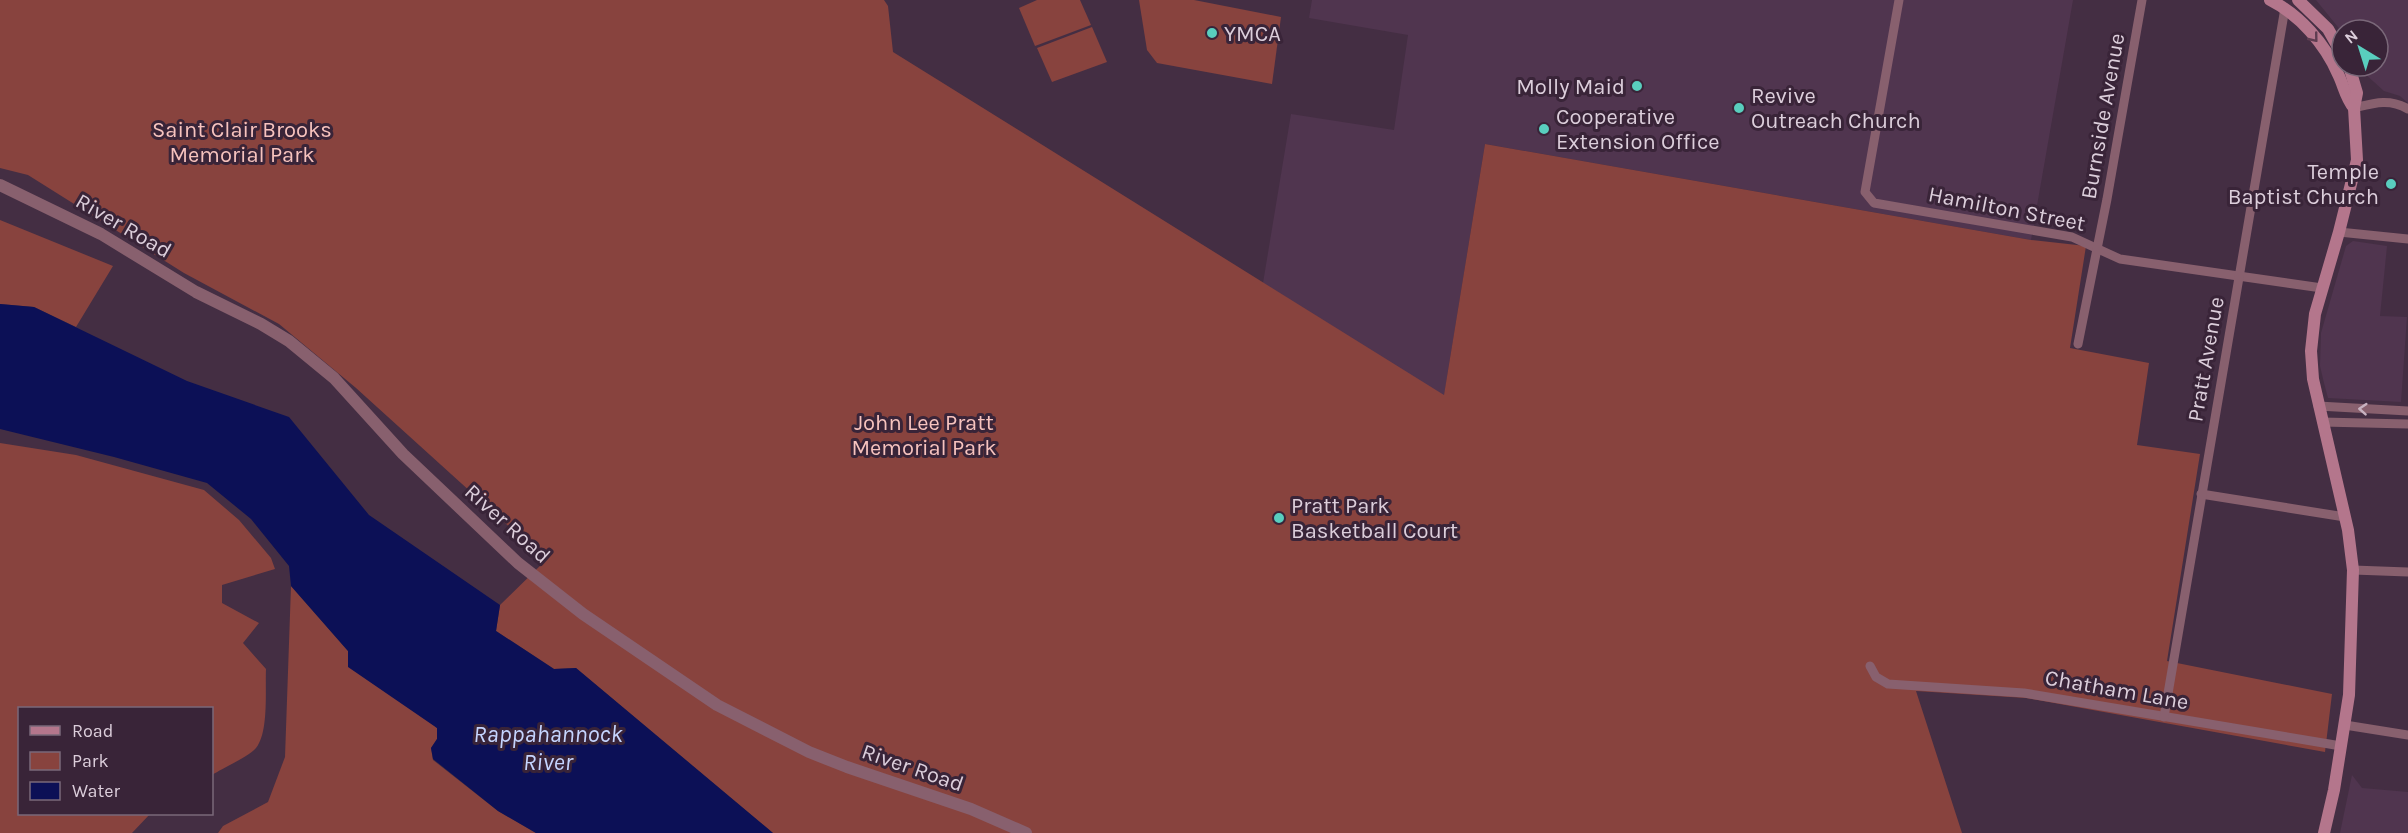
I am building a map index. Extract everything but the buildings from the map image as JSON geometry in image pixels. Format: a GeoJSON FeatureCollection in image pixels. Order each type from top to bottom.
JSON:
{"type":"FeatureCollection","features":[{"type":"Feature","properties":{"kind":"main road"},"geometry":{"type":"LineString","coordinates":[[2270,0],[2285,8],[2307,29],[2328,56],[2339,75],[2346,98],[2354,108]]}},
{"type":"Feature","properties":{"kind":"main road"},"geometry":{"type":"LineString","coordinates":[[2298,0],[2330,33]]}},
{"type":"Feature","properties":{"kind":"main road"},"geometry":{"type":"LineString","coordinates":[[2324,833],[2349,695],[2353,570],[2345,517],[2318,406],[2311,351],[2312,331],[2322,288],[2357,160],[2354,108],[2357,93],[2353,78]]}},
{"type":"Feature","properties":{"kind":"street","name":"Hamilton Street"},"geometry":{"type":"LineString","coordinates":[[1899,0],[1865,192],[1874,203],[2072,237],[2120,259],[2322,288]]}},
{"type":"Feature","properties":{"kind":"street","name":"Burnside Avenue"},"geometry":{"type":"LineString","coordinates":[[2078,344],[2142,0]]}},
{"type":"Feature","properties":{"kind":"street","name":"Pratt Avenue"},"geometry":{"type":"LineString","coordinates":[[2164,717],[2285,8]]}},
{"type":"Feature","properties":{"kind":"street"},"geometry":{"type":"LineString","coordinates":[[2354,108],[2385,101],[2394,102],[2408,109]]}},
{"type":"Feature","properties":{"kind":"street","name":"River Road"},"geometry":{"type":"LineString","coordinates":[[0,185],[101,234],[196,292],[261,324],[289,341],[334,378],[404,454],[518,563],[583,614],[717,705],[809,752],[971,809],[1026,833]]}},
{"type":"Feature","properties":{"kind":"street"},"geometry":{"type":"LineString","coordinates":[[2339,232],[2408,239]]}},
{"type":"Feature","properties":{"kind":"street"},"geometry":{"type":"LineString","coordinates":[[2318,406],[2408,411]]}},
{"type":"Feature","properties":{"kind":"street"},"geometry":{"type":"LineString","coordinates":[[2322,422],[2408,424]]}},
{"type":"Feature","properties":{"kind":"street"},"geometry":{"type":"LineString","coordinates":[[2201,494],[2345,517]]}},
{"type":"Feature","properties":{"kind":"street"},"geometry":{"type":"LineString","coordinates":[[2353,570],[2408,572]]}},
{"type":"Feature","properties":{"kind":"street","name":"Chatham Lane"},"geometry":{"type":"LineString","coordinates":[[1870,666],[1876,677],[1884,684],[2024,693],[2341,746]]}},
{"type":"Feature","properties":{"kind":"street"},"geometry":{"type":"LineString","coordinates":[[2345,725],[2408,735]]}},
{"type":"Feature","properties":{"kind":"shaded area"},"geometry":{"type":"Polygon","coordinates":[[[1312,0],[2073,0],[2031,240],[1485,144],[1444,396],[1263,283],[1291,114],[1394,130],[1408,35],[1309,18],[1312,0]]]}},
{"type":"Feature","properties":{"kind":"shaded area"},"geometry":{"type":"Polygon","coordinates":[[[2316,0],[2408,0],[2408,103],[2400,96],[2384,91],[2370,78],[2390,78],[2390,18],[2331,18],[2316,0]]]}},
{"type":"Feature","properties":{"kind":"shaded area"},"geometry":{"type":"Polygon","coordinates":[[[2353,241],[2387,246],[2380,316],[2407,317],[2401,402],[2328,398],[2320,366],[2321,333],[2346,246],[2353,241]]]}},
{"type":"Feature","properties":{"kind":"shaded area"},"geometry":{"type":"Polygon","coordinates":[[[2352,775],[2362,788],[2408,792],[2408,833],[2340,833],[2352,775]]]}},
{"type":"Feature","properties":{"kind":"green space"},"geometry":{"type":"Polygon","coordinates":[[[0,0],[884,0],[888,6],[893,52],[1444,395],[1485,144],[2031,240],[2086,246],[2070,348],[2149,363],[2137,445],[2200,454],[2167,661],[2332,694],[2325,752],[2026,698],[1916,691],[1962,833],[773,833],[576,668],[554,669],[496,631],[500,605],[546,560],[356,388],[279,324],[184,273],[28,175],[0,168],[0,0]]]}},
{"type":"Feature","properties":{"kind":"green space"},"geometry":{"type":"Polygon","coordinates":[[[1037,0],[1080,0],[1091,25],[1035,46],[1019,8],[1037,0]]]}},
{"type":"Feature","properties":{"kind":"green space","name":"YMCA"},"geometry":{"type":"Polygon","coordinates":[[[1139,0],[1194,0],[1281,17],[1272,84],[1157,63],[1147,50],[1139,0]]]}},
{"type":"Feature","properties":{"kind":"green space"},"geometry":{"type":"Polygon","coordinates":[[[1092,27],[1107,62],[1052,82],[1037,48],[1092,27]]]}},
{"type":"Feature","properties":{"kind":"green space"},"geometry":{"type":"Polygon","coordinates":[[[0,220],[113,266],[76,327],[34,307],[0,304],[0,220]]]}},
{"type":"Feature","properties":{"kind":"green space"},"geometry":{"type":"Polygon","coordinates":[[[0,443],[76,455],[204,490],[239,520],[271,558],[275,569],[222,585],[222,603],[259,623],[243,643],[266,669],[265,721],[256,748],[213,774],[213,707],[18,707],[18,815],[149,815],[132,833],[0,833],[0,443]]]}},
{"type":"Feature","properties":{"kind":"green space"},"geometry":{"type":"Polygon","coordinates":[[[291,586],[348,651],[437,728],[437,739],[431,748],[433,760],[498,811],[536,833],[218,833],[223,826],[268,802],[285,757],[291,586]]]}},
{"type":"Feature","properties":{"kind":"water","name":"Rappahannock River"},"geometry":{"type":"Polygon","coordinates":[[[0,304],[34,307],[187,381],[289,417],[369,515],[500,605],[496,631],[554,669],[576,668],[773,833],[536,833],[498,811],[433,759],[431,748],[437,739],[437,728],[348,667],[348,651],[291,586],[289,566],[251,519],[207,483],[0,429],[0,304]]]}},
{"type":"Feature","properties":{"kind":"place","name":"YMCA"},"geometry":{"type":"Point","coordinates":[1212,33]}},
{"type":"Feature","properties":{"kind":"place","name":"Molly Maid"},"geometry":{"type":"Point","coordinates":[1637,86]}},
{"type":"Feature","properties":{"kind":"place","name":"Revive Outreach Church"},"geometry":{"type":"Point","coordinates":[1739,108]}},
{"type":"Feature","properties":{"kind":"place","name":"Cooperative Extension Office"},"geometry":{"type":"Point","coordinates":[1544,129]}},
{"type":"Feature","properties":{"kind":"place","name":"Temple Baptist Church"},"geometry":{"type":"Point","coordinates":[2391,184]}},
{"type":"Feature","properties":{"kind":"place","name":"Pratt Park Basketball Court"},"geometry":{"type":"Point","coordinates":[1279,518]}},
{"type":"Feature","properties":{"kind":"park label","name":"Saint Clair Brooks Memorial Park"},"geometry":{"type":"Point","coordinates":[242,142]}},
{"type":"Feature","properties":{"kind":"park label","name":"John Lee Pratt Memorial Park"},"geometry":{"type":"Point","coordinates":[924,434]}}]}
